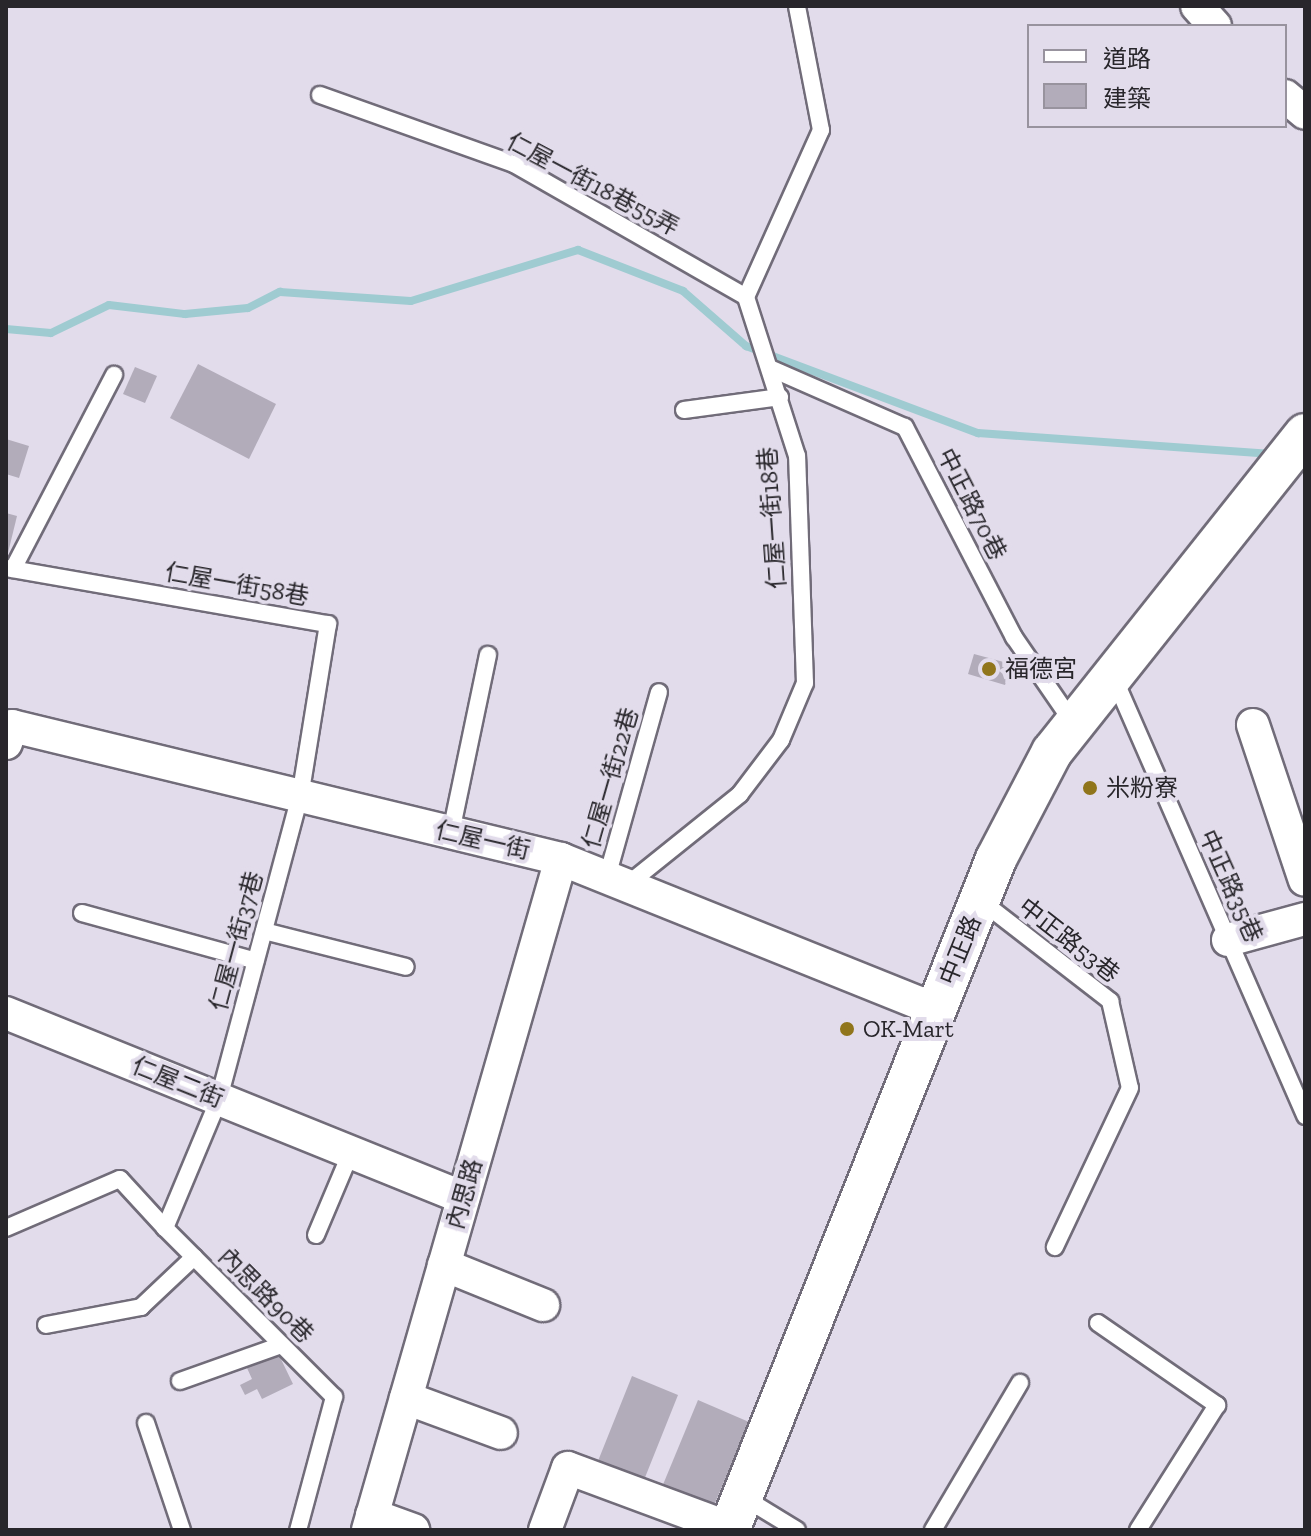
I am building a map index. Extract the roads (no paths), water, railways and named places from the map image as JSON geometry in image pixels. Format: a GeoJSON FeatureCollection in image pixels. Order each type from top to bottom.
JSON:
{"type":"FeatureCollection","features":[{"type":"Feature","properties":{"kind":"street"},"geometry":{"type":"LineString","coordinates":[[1197,6],[1213,24]]}},
{"type":"Feature","properties":{"kind":"street"},"geometry":{"type":"LineString","coordinates":[[1287,98],[1305,113]]}},
{"type":"Feature","properties":{"kind":"street","name":"中正路"},"geometry":{"type":"LineString","coordinates":[[733,1518],[980,900],[1052,752],[1305,434]]}},
{"type":"Feature","properties":{"kind":"street"},"geometry":{"type":"LineString","coordinates":[[1253,725],[1305,880]]}},
{"type":"Feature","properties":{"kind":"street","name":"仁屋一街"},"geometry":{"type":"LineString","coordinates":[[8,731],[300,796],[561,859],[936,1010]]}},
{"type":"Feature","properties":{"kind":"street","name":"內思路"},"geometry":{"type":"LineString","coordinates":[[370,1522],[561,859]]}},
{"type":"Feature","properties":{"kind":"street"},"geometry":{"type":"LineString","coordinates":[[1228,940],[1305,919]]}},
{"type":"Feature","properties":{"kind":"street","name":"仁屋二街"},"geometry":{"type":"LineString","coordinates":[[6,1013],[463,1198]]}},
{"type":"Feature","properties":{"kind":"street"},"geometry":{"type":"LineString","coordinates":[[444,1265],[543,1305]]}},
{"type":"Feature","properties":{"kind":"street"},"geometry":{"type":"LineString","coordinates":[[406,1398],[501,1433]]}},
{"type":"Feature","properties":{"kind":"street"},"geometry":{"type":"LineString","coordinates":[[545,1530],[568,1468],[733,1518]]}},
{"type":"Feature","properties":{"kind":"street"},"geometry":{"type":"LineString","coordinates":[[370,1522],[413,1530]]}},
{"type":"Feature","properties":{"kind":"lane"},"geometry":{"type":"LineString","coordinates":[[746,297],[821,130],[797,6]]}},
{"type":"Feature","properties":{"kind":"lane","name":"仁屋一街18巷55弄"},"geometry":{"type":"LineString","coordinates":[[320,95],[514,164],[746,297]]}},
{"type":"Feature","properties":{"kind":"lane","name":"仁屋一街18巷"},"geometry":{"type":"LineString","coordinates":[[617,881],[740,794],[781,740],[805,683],[797,456],[772,369],[746,297]]}},
{"type":"Feature","properties":{"kind":"lane","name":"中正路70巷"},"geometry":{"type":"LineString","coordinates":[[772,369],[905,427],[1014,637],[1074,724]]}},
{"type":"Feature","properties":{"kind":"lane"},"geometry":{"type":"LineString","coordinates":[[9,568],[114,375]]}},
{"type":"Feature","properties":{"kind":"lane"},"geometry":{"type":"LineString","coordinates":[[684,410],[780,397]]}},
{"type":"Feature","properties":{"kind":"lane","name":"仁屋一街58巷"},"geometry":{"type":"LineString","coordinates":[[9,568],[328,624],[300,796]]}},
{"type":"Feature","properties":{"kind":"lane"},"geometry":{"type":"LineString","coordinates":[[451,832],[488,655]]}},
{"type":"Feature","properties":{"kind":"lane","name":"中正路35巷"},"geometry":{"type":"LineString","coordinates":[[1112,675],[1305,1116]]}},
{"type":"Feature","properties":{"kind":"lane","name":"仁屋一街22巷"},"geometry":{"type":"LineString","coordinates":[[617,881],[659,692]]}},
{"type":"Feature","properties":{"kind":"lane","name":"仁屋一街37巷"},"geometry":{"type":"LineString","coordinates":[[219,1099],[300,796]]}},
{"type":"Feature","properties":{"kind":"lane","name":"中正路53巷"},"geometry":{"type":"LineString","coordinates":[[980,900],[1110,1001],[1130,1088],[1055,1247]]}},
{"type":"Feature","properties":{"kind":"lane"},"geometry":{"type":"LineString","coordinates":[[82,913],[256,961]]}},
{"type":"Feature","properties":{"kind":"lane"},"geometry":{"type":"LineString","coordinates":[[264,931],[406,967]]}},
{"type":"Feature","properties":{"kind":"lane"},"geometry":{"type":"LineString","coordinates":[[165,1228],[219,1099]]}},
{"type":"Feature","properties":{"kind":"lane"},"geometry":{"type":"LineString","coordinates":[[316,1235],[351,1152]]}},
{"type":"Feature","properties":{"kind":"lane","name":"內思路90巷"},"geometry":{"type":"LineString","coordinates":[[6,1228],[120,1179],[334,1397],[298,1530]]}},
{"type":"Feature","properties":{"kind":"lane"},"geometry":{"type":"LineString","coordinates":[[46,1325],[141,1307],[194,1257]]}},
{"type":"Feature","properties":{"kind":"lane"},"geometry":{"type":"LineString","coordinates":[[1098,1323],[1217,1405],[1138,1530]]}},
{"type":"Feature","properties":{"kind":"lane"},"geometry":{"type":"LineString","coordinates":[[180,1381],[281,1345]]}},
{"type":"Feature","properties":{"kind":"lane"},"geometry":{"type":"LineString","coordinates":[[933,1530],[1020,1383]]}},
{"type":"Feature","properties":{"kind":"lane"},"geometry":{"type":"LineString","coordinates":[[146,1423],[182,1530]]}},
{"type":"Feature","properties":{"kind":"lane"},"geometry":{"type":"LineString","coordinates":[[733,1518],[797,1530]]}},
{"type":"Feature","properties":{"kind":"waterway"},"geometry":{"type":"LineString","coordinates":[[6,329],[51,333],[109,305],[185,314],[248,308],[280,292],[411,301],[578,250],[683,291],[746,346],[978,433],[1273,454]]}},
{"type":"Feature","properties":{"kind":"place","name":"福德宮"},"geometry":{"type":"Point","coordinates":[989,669]}},
{"type":"Feature","properties":{"kind":"place","name":"米粉寮"},"geometry":{"type":"Point","coordinates":[1090,788]}},
{"type":"Feature","properties":{"kind":"place","name":"OK-Mart"},"geometry":{"type":"Point","coordinates":[847,1029]}}]}
